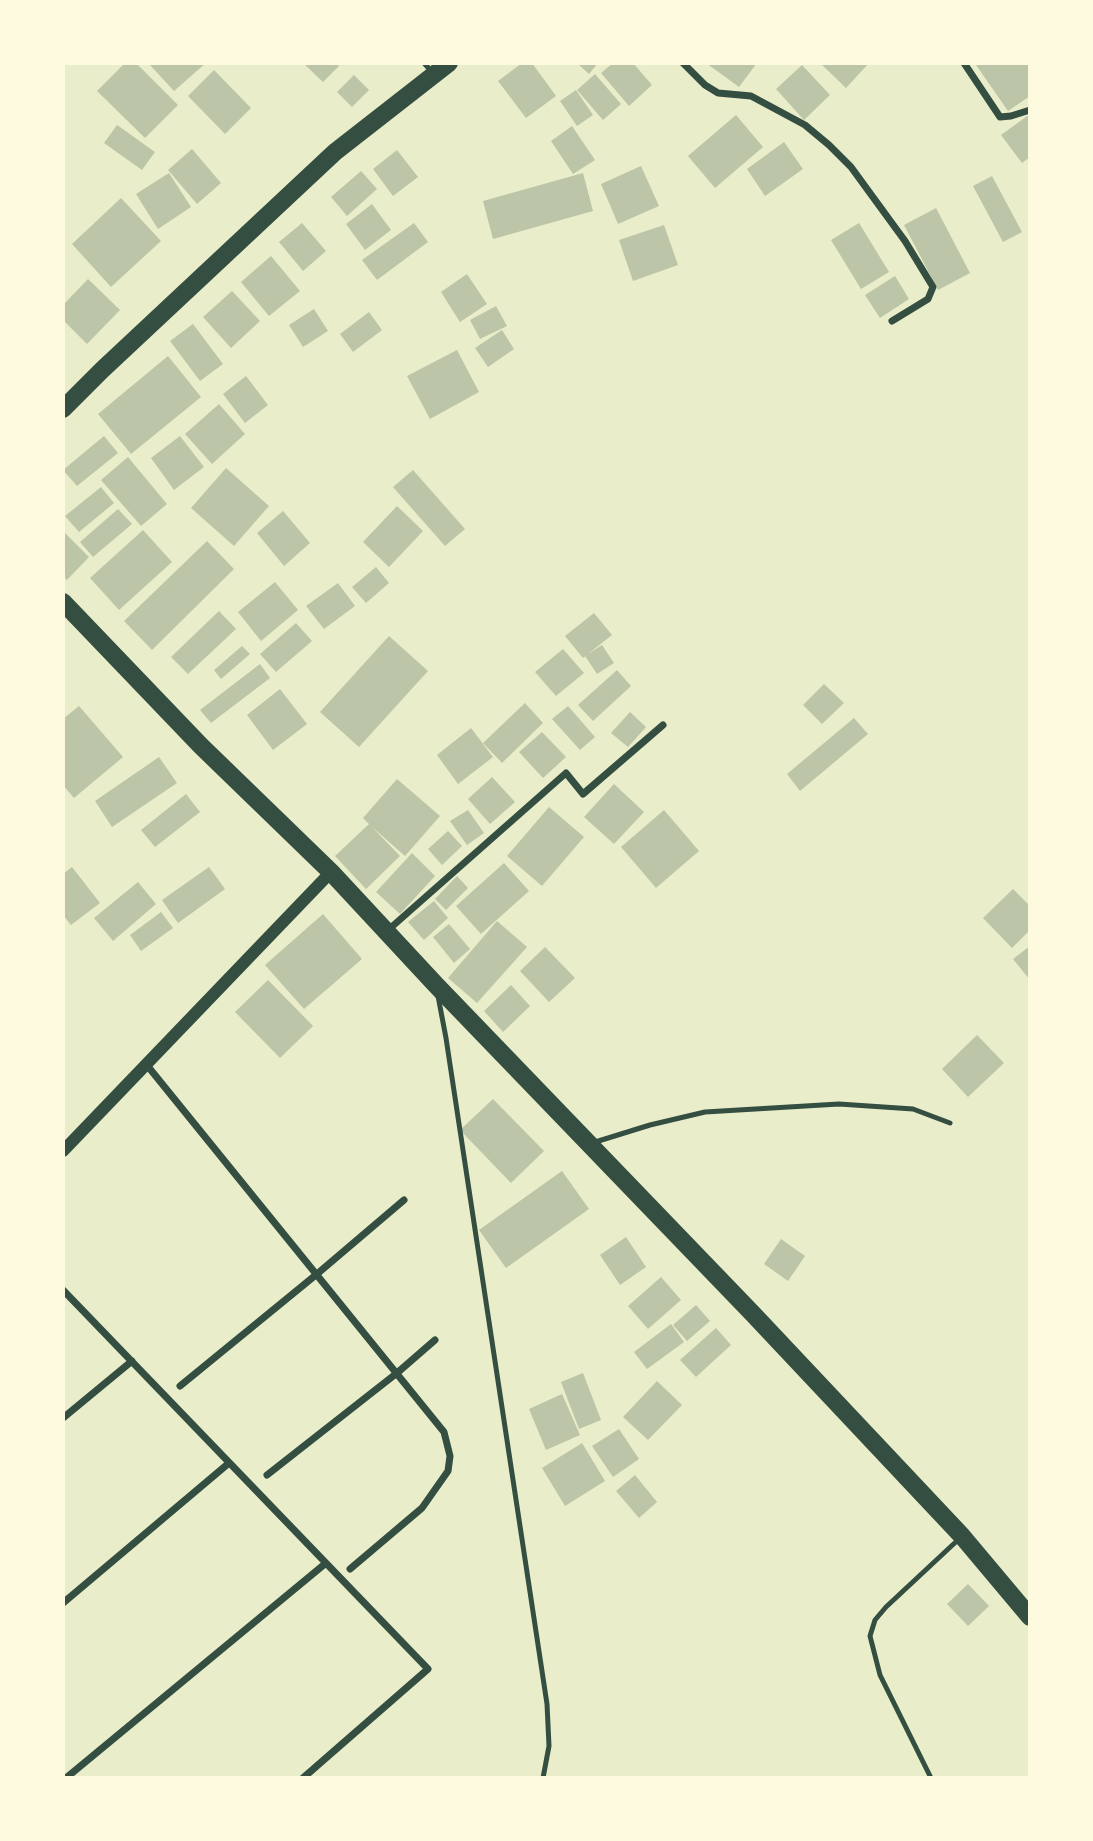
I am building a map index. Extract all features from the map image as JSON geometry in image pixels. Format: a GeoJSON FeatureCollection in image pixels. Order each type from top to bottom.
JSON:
{"type":"FeatureCollection","features":[{"type":"Feature","properties":{"kind":"main road"},"geometry":{"type":"LineString","coordinates":[[63,408],[335,152],[429,69],[449,63]]}},
{"type":"Feature","properties":{"kind":"main road"},"geometry":{"type":"LineString","coordinates":[[63,602],[201,746],[331,872],[962,1536],[1030,1617]]}},
{"type":"Feature","properties":{"kind":"street"},"geometry":{"type":"LineString","coordinates":[[683,63],[705,85],[718,93],[751,96],[805,125],[851,167],[905,241],[933,287],[928,299],[892,321]]}},
{"type":"Feature","properties":{"kind":"street"},"geometry":{"type":"LineString","coordinates":[[964,63],[1000,117],[1030,110]]}},
{"type":"Feature","properties":{"kind":"street"},"geometry":{"type":"LineString","coordinates":[[386,932],[566,773],[583,794],[663,725]]}},
{"type":"Feature","properties":{"kind":"street"},"geometry":{"type":"LineString","coordinates":[[63,1151],[331,872]]}},
{"type":"Feature","properties":{"kind":"street"},"geometry":{"type":"LineString","coordinates":[[146,1064],[444,1432],[450,1456],[447,1471],[422,1508],[350,1569]]}},
{"type":"Feature","properties":{"kind":"street"},"geometry":{"type":"LineString","coordinates":[[180,1386],[404,1200]]}},
{"type":"Feature","properties":{"kind":"street"},"geometry":{"type":"LineString","coordinates":[[63,1290],[428,1669],[303,1778]]}},
{"type":"Feature","properties":{"kind":"street"},"geometry":{"type":"LineString","coordinates":[[267,1475],[435,1340]]}},
{"type":"Feature","properties":{"kind":"street"},"geometry":{"type":"LineString","coordinates":[[63,1418],[132,1361]]}},
{"type":"Feature","properties":{"kind":"street"},"geometry":{"type":"LineString","coordinates":[[63,1603],[229,1463]]}},
{"type":"Feature","properties":{"kind":"street"},"geometry":{"type":"LineString","coordinates":[[66,1778],[326,1563]]}},
{"type":"Feature","properties":{"kind":"lane"},"geometry":{"type":"LineString","coordinates":[[436,985],[547,1704],[549,1746],[543,1778]]}},
{"type":"Feature","properties":{"kind":"lane"},"geometry":{"type":"LineString","coordinates":[[589,1144],[705,1112],[839,1104],[913,1109],[950,1123]]}},
{"type":"Feature","properties":{"kind":"lane"},"geometry":{"type":"LineString","coordinates":[[931,1778],[880,1675],[870,1636],[875,1620],[886,1607],[962,1536]]}},
{"type":"Feature","properties":{"kind":"building"},"geometry":{"type":"Polygon","coordinates":[[[125,63],[136,63],[178,105],[145,138],[97,91],[125,63]]]}},
{"type":"Feature","properties":{"kind":"building"},"geometry":{"type":"Polygon","coordinates":[[[206,63],[174,91],[150,65],[206,63]]]}},
{"type":"Feature","properties":{"kind":"building"},"geometry":{"type":"Polygon","coordinates":[[[303,63],[336,63],[339,66],[323,82],[303,63]]]}},
{"type":"Feature","properties":{"kind":"building"},"geometry":{"type":"Polygon","coordinates":[[[522,63],[532,63],[556,96],[526,118],[498,81],[522,63]]]}},
{"type":"Feature","properties":{"kind":"building"},"geometry":{"type":"Polygon","coordinates":[[[577,63],[598,63],[589,74],[577,63]]]}},
{"type":"Feature","properties":{"kind":"building"},"geometry":{"type":"Polygon","coordinates":[[[613,63],[633,63],[652,85],[629,106],[601,73],[613,63]]]}},
{"type":"Feature","properties":{"kind":"building"},"geometry":{"type":"Polygon","coordinates":[[[706,63],[757,63],[739,87],[706,63]]]}},
{"type":"Feature","properties":{"kind":"building"},"geometry":{"type":"Polygon","coordinates":[[[820,63],[869,63],[846,88],[820,63]]]}},
{"type":"Feature","properties":{"kind":"building"},"geometry":{"type":"Polygon","coordinates":[[[1030,63],[1030,96],[1008,111],[976,65],[1030,63]]]}},
{"type":"Feature","properties":{"kind":"building"},"geometry":{"type":"Polygon","coordinates":[[[802,65],[830,95],[804,120],[776,89],[802,65]]]}},
{"type":"Feature","properties":{"kind":"building"},"geometry":{"type":"Polygon","coordinates":[[[214,70],[251,108],[225,134],[188,96],[214,70]]]}},
{"type":"Feature","properties":{"kind":"building"},"geometry":{"type":"Polygon","coordinates":[[[595,74],[621,104],[603,120],[577,90],[595,74]]]}},
{"type":"Feature","properties":{"kind":"building"},"geometry":{"type":"Polygon","coordinates":[[[354,75],[369,90],[352,107],[337,92],[354,75]]]}},
{"type":"Feature","properties":{"kind":"building"},"geometry":{"type":"Polygon","coordinates":[[[576,90],[593,115],[577,126],[560,101],[576,90]]]}},
{"type":"Feature","properties":{"kind":"building"},"geometry":{"type":"Polygon","coordinates":[[[1030,114],[1030,157],[1022,163],[1001,135],[1030,114]]]}},
{"type":"Feature","properties":{"kind":"building"},"geometry":{"type":"Polygon","coordinates":[[[736,115],[763,147],[715,188],[688,156],[736,115]]]}},
{"type":"Feature","properties":{"kind":"building"},"geometry":{"type":"Polygon","coordinates":[[[117,125],[155,152],[142,170],[104,143],[117,125]]]}},
{"type":"Feature","properties":{"kind":"building"},"geometry":{"type":"Polygon","coordinates":[[[572,126],[595,160],[573,174],[551,141],[572,126]]]}},
{"type":"Feature","properties":{"kind":"building"},"geometry":{"type":"Polygon","coordinates":[[[784,142],[803,169],[765,196],[747,169],[784,142]]]}},
{"type":"Feature","properties":{"kind":"building"},"geometry":{"type":"Polygon","coordinates":[[[192,149],[221,183],[197,204],[168,170],[192,149]]]}},
{"type":"Feature","properties":{"kind":"building"},"geometry":{"type":"Polygon","coordinates":[[[397,150],[418,177],[393,196],[373,169],[397,150]]]}},
{"type":"Feature","properties":{"kind":"building"},"geometry":{"type":"Polygon","coordinates":[[[641,166],[659,206],[618,224],[601,184],[641,166]]]}},
{"type":"Feature","properties":{"kind":"building"},"geometry":{"type":"Polygon","coordinates":[[[361,171],[377,189],[347,216],[331,197],[361,171]]]}},
{"type":"Feature","properties":{"kind":"building"},"geometry":{"type":"Polygon","coordinates":[[[169,173],[191,207],[158,229],[136,194],[169,173]]]}},
{"type":"Feature","properties":{"kind":"building"},"geometry":{"type":"Polygon","coordinates":[[[583,173],[593,211],[493,239],[483,201],[583,173]]]}},
{"type":"Feature","properties":{"kind":"building"},"geometry":{"type":"Polygon","coordinates":[[[992,176],[1022,232],[1003,242],[973,186],[992,176]]]}},
{"type":"Feature","properties":{"kind":"building"},"geometry":{"type":"Polygon","coordinates":[[[121,198],[161,241],[111,287],[72,244],[121,198]]]}},
{"type":"Feature","properties":{"kind":"building"},"geometry":{"type":"Polygon","coordinates":[[[372,204],[391,230],[365,250],[346,224],[372,204]]]}},
{"type":"Feature","properties":{"kind":"building"},"geometry":{"type":"Polygon","coordinates":[[[936,208],[970,273],[938,290],[904,225],[936,208]]]}},
{"type":"Feature","properties":{"kind":"building"},"geometry":{"type":"Polygon","coordinates":[[[302,223],[326,251],[303,271],[279,242],[302,223]]]}},
{"type":"Feature","properties":{"kind":"building"},"geometry":{"type":"Polygon","coordinates":[[[414,223],[428,242],[377,280],[362,260],[414,223]]]}},
{"type":"Feature","properties":{"kind":"building"},"geometry":{"type":"Polygon","coordinates":[[[859,223],[889,272],[861,289],[831,240],[859,223]]]}},
{"type":"Feature","properties":{"kind":"building"},"geometry":{"type":"Polygon","coordinates":[[[664,225],[678,265],[633,281],[619,240],[664,225]]]}},
{"type":"Feature","properties":{"kind":"building"},"geometry":{"type":"Polygon","coordinates":[[[271,256],[300,291],[269,316],[241,282],[271,256]]]}},
{"type":"Feature","properties":{"kind":"building"},"geometry":{"type":"Polygon","coordinates":[[[467,274],[487,304],[460,322],[441,292],[467,274]]]}},
{"type":"Feature","properties":{"kind":"building"},"geometry":{"type":"Polygon","coordinates":[[[895,276],[909,299],[880,318],[865,295],[895,276]]]}},
{"type":"Feature","properties":{"kind":"building"},"geometry":{"type":"Polygon","coordinates":[[[88,279],[120,310],[87,344],[63,320],[63,305],[88,279]]]}},
{"type":"Feature","properties":{"kind":"building"},"geometry":{"type":"Polygon","coordinates":[[[232,291],[260,321],[231,348],[203,317],[232,291]]]}},
{"type":"Feature","properties":{"kind":"building"},"geometry":{"type":"Polygon","coordinates":[[[496,306],[507,326],[480,339],[470,320],[496,306]]]}},
{"type":"Feature","properties":{"kind":"building"},"geometry":{"type":"Polygon","coordinates":[[[314,309],[328,331],[303,347],[289,325],[314,309]]]}},
{"type":"Feature","properties":{"kind":"building"},"geometry":{"type":"Polygon","coordinates":[[[369,312],[382,330],[353,352],[340,334],[369,312]]]}},
{"type":"Feature","properties":{"kind":"building"},"geometry":{"type":"Polygon","coordinates":[[[193,324],[223,364],[200,381],[170,341],[193,324]]]}},
{"type":"Feature","properties":{"kind":"building"},"geometry":{"type":"Polygon","coordinates":[[[502,330],[514,349],[488,367],[475,348],[502,330]]]}},
{"type":"Feature","properties":{"kind":"building"},"geometry":{"type":"Polygon","coordinates":[[[457,350],[479,392],[430,419],[407,376],[457,350]]]}},
{"type":"Feature","properties":{"kind":"building"},"geometry":{"type":"Polygon","coordinates":[[[168,356],[201,397],[131,454],[98,414],[168,356]]]}},
{"type":"Feature","properties":{"kind":"building"},"geometry":{"type":"Polygon","coordinates":[[[246,376],[268,405],[245,423],[223,394],[246,376]]]}},
{"type":"Feature","properties":{"kind":"building"},"geometry":{"type":"Polygon","coordinates":[[[219,404],[245,434],[212,464],[185,434],[219,404]]]}},
{"type":"Feature","properties":{"kind":"building"},"geometry":{"type":"Polygon","coordinates":[[[104,436],[118,453],[77,486],[63,470],[104,436]]]}},
{"type":"Feature","properties":{"kind":"building"},"geometry":{"type":"Polygon","coordinates":[[[180,436],[204,467],[174,490],[151,458],[180,436]]]}},
{"type":"Feature","properties":{"kind":"building"},"geometry":{"type":"Polygon","coordinates":[[[128,457],[167,504],[141,526],[101,480],[128,457]]]}},
{"type":"Feature","properties":{"kind":"building"},"geometry":{"type":"Polygon","coordinates":[[[226,468],[269,506],[234,546],[191,508],[226,468]]]}},
{"type":"Feature","properties":{"kind":"building"},"geometry":{"type":"Polygon","coordinates":[[[413,470],[465,529],[445,546],[393,487],[413,470]]]}},
{"type":"Feature","properties":{"kind":"building"},"geometry":{"type":"Polygon","coordinates":[[[101,487],[114,503],[79,532],[65,516],[101,487]]]}},
{"type":"Feature","properties":{"kind":"building"},"geometry":{"type":"Polygon","coordinates":[[[397,506],[423,531],[389,567],[363,542],[397,506]]]}},
{"type":"Feature","properties":{"kind":"building"},"geometry":{"type":"Polygon","coordinates":[[[118,509],[132,524],[93,557],[80,542],[118,509]]]}},
{"type":"Feature","properties":{"kind":"building"},"geometry":{"type":"Polygon","coordinates":[[[283,511],[310,543],[284,566],[257,533],[283,511]]]}},
{"type":"Feature","properties":{"kind":"building"},"geometry":{"type":"Polygon","coordinates":[[[143,530],[172,562],[119,610],[90,578],[143,530]]]}},
{"type":"Feature","properties":{"kind":"building"},"geometry":{"type":"Polygon","coordinates":[[[65,533],[89,557],[67,580],[63,576],[65,533]]]}},
{"type":"Feature","properties":{"kind":"building"},"geometry":{"type":"Polygon","coordinates":[[[207,541],[234,569],[152,650],[124,621],[207,541]]]}},
{"type":"Feature","properties":{"kind":"building"},"geometry":{"type":"Polygon","coordinates":[[[376,567],[389,583],[366,603],[352,587],[376,567]]]}},
{"type":"Feature","properties":{"kind":"building"},"geometry":{"type":"Polygon","coordinates":[[[275,582],[298,610],[261,641],[238,612],[275,582]]]}},
{"type":"Feature","properties":{"kind":"building"},"geometry":{"type":"Polygon","coordinates":[[[338,583],[355,606],[324,629],[306,606],[338,583]]]}},
{"type":"Feature","properties":{"kind":"building"},"geometry":{"type":"Polygon","coordinates":[[[219,611],[236,629],[188,674],[171,657],[219,611]]]}},
{"type":"Feature","properties":{"kind":"building"},"geometry":{"type":"Polygon","coordinates":[[[594,613],[612,635],[583,658],[565,636],[594,613]]]}},
{"type":"Feature","properties":{"kind":"building"},"geometry":{"type":"Polygon","coordinates":[[[296,623],[312,641],[276,672],[260,654],[296,623]]]}},
{"type":"Feature","properties":{"kind":"building"},"geometry":{"type":"Polygon","coordinates":[[[389,636],[428,671],[359,747],[320,712],[389,636]]]}},
{"type":"Feature","properties":{"kind":"building"},"geometry":{"type":"Polygon","coordinates":[[[602,645],[614,663],[597,674],[585,656],[602,645]]]}},
{"type":"Feature","properties":{"kind":"building"},"geometry":{"type":"Polygon","coordinates":[[[242,646],[250,654],[221,679],[214,670],[242,646]]]}},
{"type":"Feature","properties":{"kind":"building"},"geometry":{"type":"Polygon","coordinates":[[[563,649],[584,673],[556,696],[535,672],[563,649]]]}},
{"type":"Feature","properties":{"kind":"building"},"geometry":{"type":"Polygon","coordinates":[[[260,664],[270,678],[211,723],[200,710],[260,664]]]}},
{"type":"Feature","properties":{"kind":"building"},"geometry":{"type":"Polygon","coordinates":[[[617,670],[631,686],[593,721],[578,705],[617,670]]]}},
{"type":"Feature","properties":{"kind":"building"},"geometry":{"type":"Polygon","coordinates":[[[824,684],[844,703],[822,724],[803,705],[824,684]]]}},
{"type":"Feature","properties":{"kind":"building"},"geometry":{"type":"Polygon","coordinates":[[[280,689],[307,724],[273,750],[247,715],[280,689]]]}},
{"type":"Feature","properties":{"kind":"building"},"geometry":{"type":"Polygon","coordinates":[[[525,703],[543,723],[502,763],[483,743],[525,703]]]}},
{"type":"Feature","properties":{"kind":"building"},"geometry":{"type":"Polygon","coordinates":[[[79,706],[123,757],[74,798],[63,785],[63,719],[79,706]]]}},
{"type":"Feature","properties":{"kind":"building"},"geometry":{"type":"Polygon","coordinates":[[[568,706],[595,737],[580,750],[552,719],[568,706]]]}},
{"type":"Feature","properties":{"kind":"building"},"geometry":{"type":"Polygon","coordinates":[[[630,712],[646,727],[628,747],[611,733],[630,712]]]}},
{"type":"Feature","properties":{"kind":"building"},"geometry":{"type":"Polygon","coordinates":[[[854,718],[868,734],[800,791],[787,774],[854,718]]]}},
{"type":"Feature","properties":{"kind":"building"},"geometry":{"type":"Polygon","coordinates":[[[471,728],[493,757],[458,784],[437,755],[471,728]]]}},
{"type":"Feature","properties":{"kind":"building"},"geometry":{"type":"Polygon","coordinates":[[[542,732],[566,757],[543,778],[519,752],[542,732]]]}},
{"type":"Feature","properties":{"kind":"building"},"geometry":{"type":"Polygon","coordinates":[[[159,757],[177,783],[112,827],[95,801],[159,757]]]}},
{"type":"Feature","properties":{"kind":"building"},"geometry":{"type":"Polygon","coordinates":[[[492,777],[515,802],[490,824],[468,799],[492,777]]]}},
{"type":"Feature","properties":{"kind":"building"},"geometry":{"type":"Polygon","coordinates":[[[397,779],[440,816],[405,856],[372,827],[400,856],[366,889],[335,856],[369,824],[363,818],[397,779]]]}},
{"type":"Feature","properties":{"kind":"building"},"geometry":{"type":"Polygon","coordinates":[[[614,784],[644,812],[614,844],[584,817],[614,784]]]}},
{"type":"Feature","properties":{"kind":"building"},"geometry":{"type":"Polygon","coordinates":[[[186,794],[200,812],[155,847],[141,830],[186,794]]]}},
{"type":"Feature","properties":{"kind":"building"},"geometry":{"type":"Polygon","coordinates":[[[549,807],[584,837],[542,886],[507,856],[549,807]]]}},
{"type":"Feature","properties":{"kind":"building"},"geometry":{"type":"Polygon","coordinates":[[[468,810],[484,833],[467,845],[450,821],[468,810]]]}},
{"type":"Feature","properties":{"kind":"building"},"geometry":{"type":"Polygon","coordinates":[[[664,810],[699,851],[656,888],[621,847],[664,810]]]}},
{"type":"Feature","properties":{"kind":"building"},"geometry":{"type":"Polygon","coordinates":[[[448,831],[462,846],[442,865],[428,849],[448,831]]]}},
{"type":"Feature","properties":{"kind":"building"},"geometry":{"type":"Polygon","coordinates":[[[412,853],[435,876],[400,914],[376,892],[412,853]]]}},
{"type":"Feature","properties":{"kind":"building"},"geometry":{"type":"Polygon","coordinates":[[[504,863],[529,891],[481,934],[456,906],[504,863]]]}},
{"type":"Feature","properties":{"kind":"building"},"geometry":{"type":"Polygon","coordinates":[[[72,867],[100,903],[71,925],[63,915],[63,874],[72,867]]]}},
{"type":"Feature","properties":{"kind":"building"},"geometry":{"type":"Polygon","coordinates":[[[209,867],[225,889],[178,923],[162,900],[209,867]]]}},
{"type":"Feature","properties":{"kind":"building"},"geometry":{"type":"Polygon","coordinates":[[[457,876],[468,888],[446,910],[435,899],[457,876]]]}},
{"type":"Feature","properties":{"kind":"building"},"geometry":{"type":"Polygon","coordinates":[[[138,882],[156,904],[113,941],[94,918],[138,882]]]}},
{"type":"Feature","properties":{"kind":"building"},"geometry":{"type":"Polygon","coordinates":[[[1013,889],[1030,906],[1030,930],[1012,948],[983,918],[1013,889]]]}},
{"type":"Feature","properties":{"kind":"building"},"geometry":{"type":"Polygon","coordinates":[[[434,901],[448,918],[424,940],[408,922],[434,901]]]}},
{"type":"Feature","properties":{"kind":"building"},"geometry":{"type":"Polygon","coordinates":[[[161,912],[173,928],[141,951],[130,935],[161,912]]]}},
{"type":"Feature","properties":{"kind":"building"},"geometry":{"type":"Polygon","coordinates":[[[323,914],[362,959],[304,1009],[265,965],[323,914]]]}},
{"type":"Feature","properties":{"kind":"building"},"geometry":{"type":"Polygon","coordinates":[[[497,921],[527,947],[477,1003],[448,978],[497,921]]]}},
{"type":"Feature","properties":{"kind":"building"},"geometry":{"type":"Polygon","coordinates":[[[449,924],[470,949],[454,963],[433,937],[449,924]]]}},
{"type":"Feature","properties":{"kind":"building"},"geometry":{"type":"Polygon","coordinates":[[[1030,946],[1030,980],[1013,959],[1030,946]]]}},
{"type":"Feature","properties":{"kind":"building"},"geometry":{"type":"Polygon","coordinates":[[[545,947],[575,978],[549,1002],[520,971],[545,947]]]}},
{"type":"Feature","properties":{"kind":"building"},"geometry":{"type":"Polygon","coordinates":[[[268,980],[313,1026],[280,1058],[235,1012],[268,980]]]}},
{"type":"Feature","properties":{"kind":"building"},"geometry":{"type":"Polygon","coordinates":[[[511,985],[530,1006],[503,1032],[484,1011],[511,985]]]}},
{"type":"Feature","properties":{"kind":"building"},"geometry":{"type":"Polygon","coordinates":[[[977,1035],[1004,1063],[968,1097],[942,1069],[977,1035]]]}},
{"type":"Feature","properties":{"kind":"building"},"geometry":{"type":"Polygon","coordinates":[[[493,1099],[544,1151],[511,1183],[460,1130],[493,1099]]]}},
{"type":"Feature","properties":{"kind":"building"},"geometry":{"type":"Polygon","coordinates":[[[562,1171],[589,1209],[506,1268],[479,1230],[562,1171]]]}},
{"type":"Feature","properties":{"kind":"building"},"geometry":{"type":"Polygon","coordinates":[[[626,1237],[646,1267],[620,1285],[600,1255],[626,1237]]]}},
{"type":"Feature","properties":{"kind":"building"},"geometry":{"type":"Polygon","coordinates":[[[781,1239],[805,1256],[788,1281],[764,1264],[781,1239]]]}},
{"type":"Feature","properties":{"kind":"building"},"geometry":{"type":"Polygon","coordinates":[[[661,1277],[681,1300],[648,1329],[628,1306],[661,1277]]]}},
{"type":"Feature","properties":{"kind":"building"},"geometry":{"type":"Polygon","coordinates":[[[696,1305],[710,1321],[687,1341],[673,1325],[696,1305]]]}},
{"type":"Feature","properties":{"kind":"building"},"geometry":{"type":"Polygon","coordinates":[[[671,1324],[684,1342],[647,1369],[634,1352],[671,1324]]]}},
{"type":"Feature","properties":{"kind":"building"},"geometry":{"type":"Polygon","coordinates":[[[716,1328],[731,1345],[696,1377],[680,1360],[716,1328]]]}},
{"type":"Feature","properties":{"kind":"building"},"geometry":{"type":"Polygon","coordinates":[[[583,1373],[601,1420],[579,1429],[561,1382],[583,1373]]]}},
{"type":"Feature","properties":{"kind":"building"},"geometry":{"type":"Polygon","coordinates":[[[657,1381],[682,1405],[648,1440],[623,1417],[657,1381]]]}},
{"type":"Feature","properties":{"kind":"building"},"geometry":{"type":"Polygon","coordinates":[[[562,1394],[580,1435],[546,1450],[529,1409],[562,1394]]]}},
{"type":"Feature","properties":{"kind":"building"},"geometry":{"type":"Polygon","coordinates":[[[619,1429],[639,1459],[613,1477],[592,1446],[619,1429]]]}},
{"type":"Feature","properties":{"kind":"building"},"geometry":{"type":"Polygon","coordinates":[[[582,1443],[605,1481],[565,1506],[542,1468],[582,1443]]]}},
{"type":"Feature","properties":{"kind":"building"},"geometry":{"type":"Polygon","coordinates":[[[635,1475],[657,1502],[639,1518],[616,1491],[635,1475]]]}},
{"type":"Feature","properties":{"kind":"building"},"geometry":{"type":"Polygon","coordinates":[[[968,1584],[989,1606],[968,1626],[947,1604],[968,1584]]]}}]}
